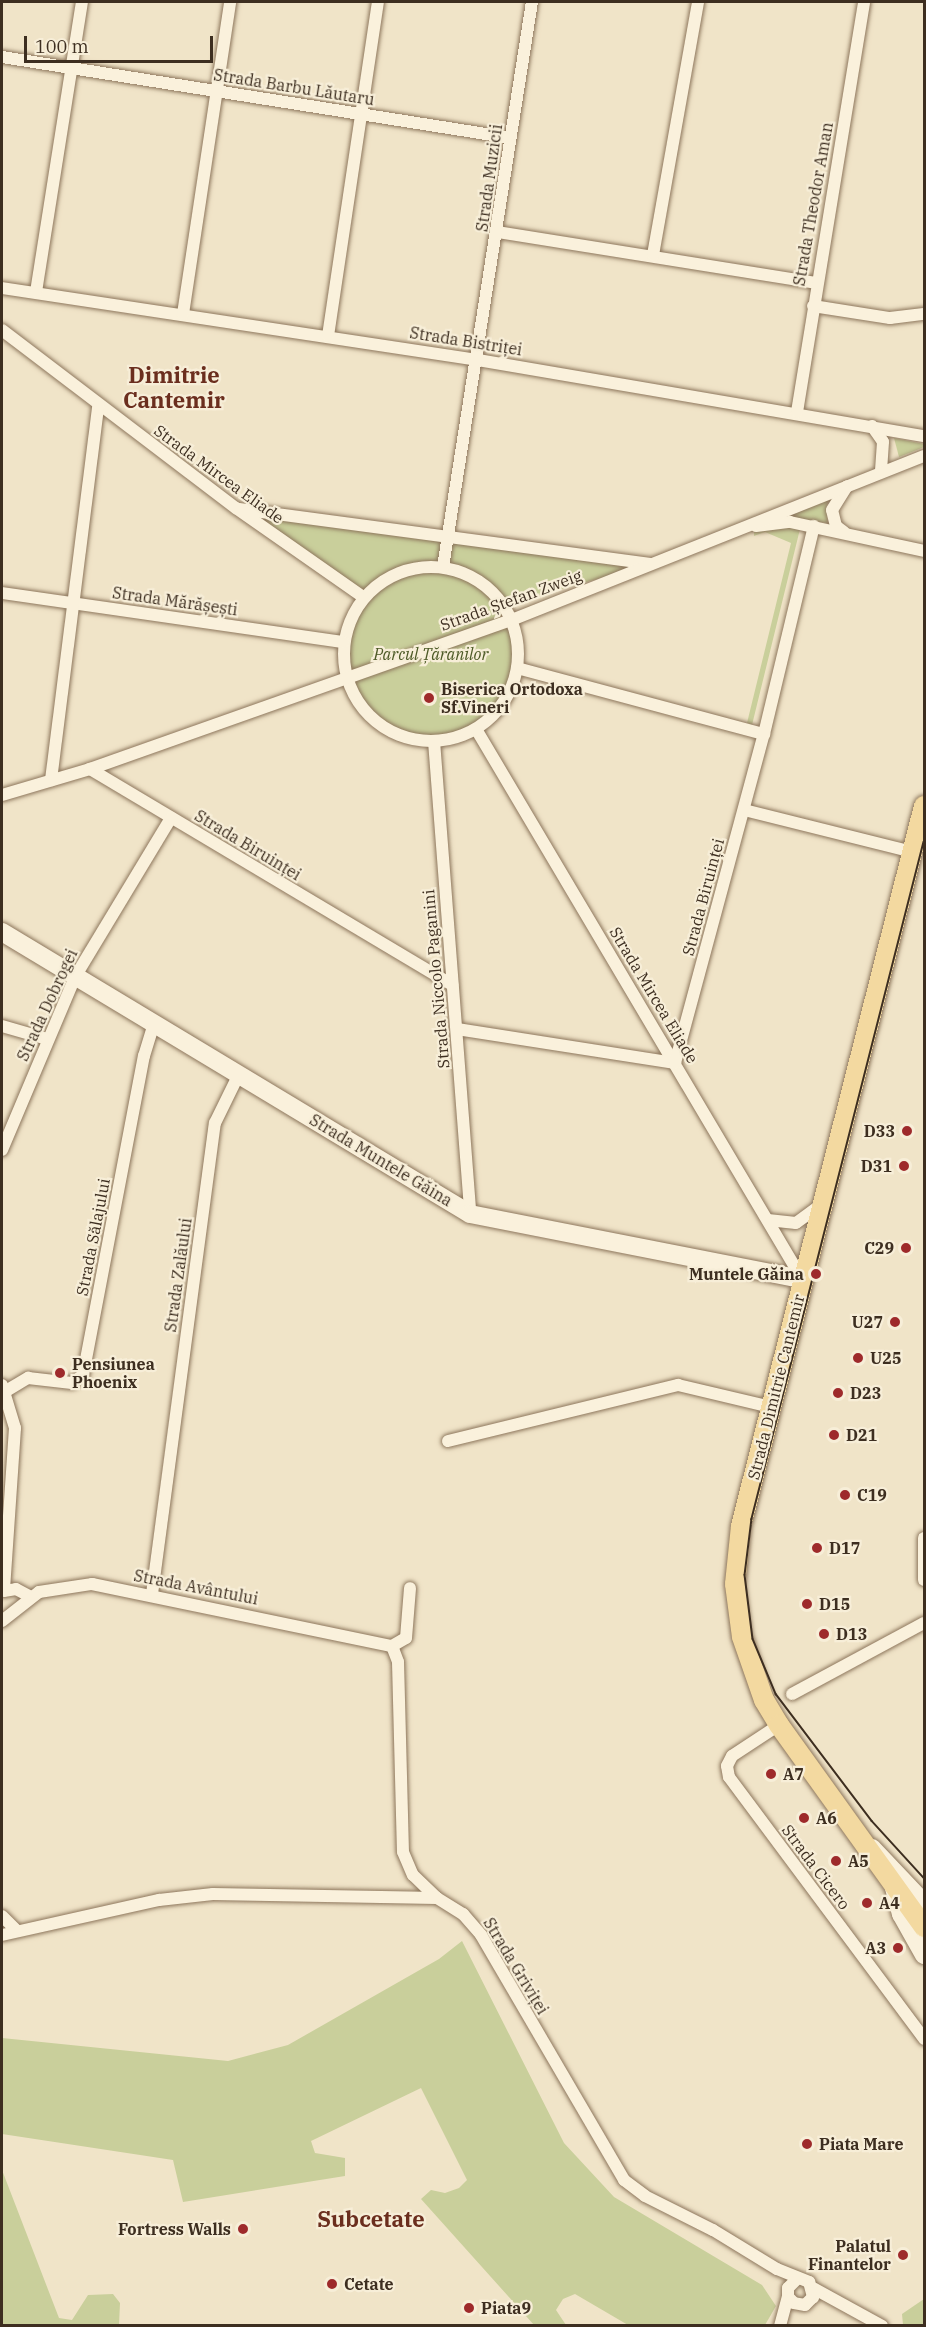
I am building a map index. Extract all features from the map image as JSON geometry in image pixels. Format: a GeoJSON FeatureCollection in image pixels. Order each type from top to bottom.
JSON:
{"type":"FeatureCollection","features":[{"type":"Feature","properties":{"kind":"main road","name":"Strada Dimitrie Cantemir"},"geometry":{"type":"LineString","coordinates":[[924,806],[741,1526],[735,1584],[745,1650],[758,1685],[779,1725],[924,1927]]}},
{"type":"Feature","properties":{"kind":"street"},"geometry":{"type":"LineString","coordinates":[[36,292],[82,2]]}},
{"type":"Feature","properties":{"kind":"street"},"geometry":{"type":"LineString","coordinates":[[183,314],[230,2]]}},
{"type":"Feature","properties":{"kind":"street"},"geometry":{"type":"LineString","coordinates":[[328,336],[378,2]]}},
{"type":"Feature","properties":{"kind":"street","name":"Strada Muzicii"},"geometry":{"type":"LineString","coordinates":[[478,360],[532,2]]}},
{"type":"Feature","properties":{"kind":"street"},"geometry":{"type":"LineString","coordinates":[[653,255],[698,2]]}},
{"type":"Feature","properties":{"kind":"street","name":"Strada Theodor Aman"},"geometry":{"type":"LineString","coordinates":[[797,412],[816,283],[864,2]]}},
{"type":"Feature","properties":{"kind":"street","name":"Strada Barbu Lăutaru"},"geometry":{"type":"LineString","coordinates":[[2,57],[511,138]]}},
{"type":"Feature","properties":{"kind":"street"},"geometry":{"type":"LineString","coordinates":[[498,232],[653,255],[816,283]]}},
{"type":"Feature","properties":{"kind":"street","name":"Strada Bistriței"},"geometry":{"type":"LineString","coordinates":[[2,288],[478,360],[797,412],[924,436]]}},
{"type":"Feature","properties":{"kind":"street"},"geometry":{"type":"LineString","coordinates":[[813,306],[890,318],[924,314]]}},
{"type":"Feature","properties":{"kind":"street","name":"Strada Mircea Eliade"},"geometry":{"type":"LineString","coordinates":[[2,330],[98,406],[236,508],[363,597]]}},
{"type":"Feature","properties":{"kind":"street"},"geometry":{"type":"LineString","coordinates":[[443,567],[478,360]]}},
{"type":"Feature","properties":{"kind":"street"},"geometry":{"type":"LineString","coordinates":[[51,780],[98,406]]}},
{"type":"Feature","properties":{"kind":"street"},"geometry":{"type":"LineString","coordinates":[[872,426],[883,442],[881,470]]}},
{"type":"Feature","properties":{"kind":"street","name":"Strada Ștefan Zweig"},"geometry":{"type":"LineString","coordinates":[[2,795],[90,769],[512,620],[881,470],[924,456]]}},
{"type":"Feature","properties":{"kind":"street"},"geometry":{"type":"LineString","coordinates":[[844,532],[836,526],[832,510],[850,483]]}},
{"type":"Feature","properties":{"kind":"street"},"geometry":{"type":"LineString","coordinates":[[236,508],[651,564]]}},
{"type":"Feature","properties":{"kind":"street"},"geometry":{"type":"LineString","coordinates":[[740,529],[777,522],[814,526],[924,551]]}},
{"type":"Feature","properties":{"kind":"street","name":"Strada Biruinței"},"geometry":{"type":"LineString","coordinates":[[675,1063],[764,734],[814,526]]}},
{"type":"Feature","properties":{"kind":"street"},"geometry":{"type":"LineString","coordinates":[[443,567],[482,583],[504,605],[517,636],[517,668],[504,702],[476,729],[434,741],[402,736],[380,725],[363,709],[346,678],[343,642],[350,618],[363,597],[381,581],[403,570],[443,567]]}},
{"type":"Feature","properties":{"kind":"street","name":"Strada Mărășești"},"geometry":{"type":"LineString","coordinates":[[2,592],[343,642]]}},
{"type":"Feature","properties":{"kind":"street"},"geometry":{"type":"LineString","coordinates":[[517,668],[764,734]]}},
{"type":"Feature","properties":{"kind":"street","name":"Strada Mircea Eliade"},"geometry":{"type":"LineString","coordinates":[[476,729],[802,1279]]}},
{"type":"Feature","properties":{"kind":"street","name":"Strada Niccolo Paganini"},"geometry":{"type":"LineString","coordinates":[[434,741],[470,1214]]}},
{"type":"Feature","properties":{"kind":"street","name":"Strada Biruinței"},"geometry":{"type":"LineString","coordinates":[[90,769],[452,985]]}},
{"type":"Feature","properties":{"kind":"street"},"geometry":{"type":"LineString","coordinates":[[744,810],[913,852]]}},
{"type":"Feature","properties":{"kind":"street","name":"Strada Dobrogei"},"geometry":{"type":"LineString","coordinates":[[2,1150],[75,977],[171,818]]}},
{"type":"Feature","properties":{"kind":"street","name":"Strada Muntele Găina"},"geometry":{"type":"LineString","coordinates":[[2,932],[470,1214],[802,1279]]}},
{"type":"Feature","properties":{"kind":"street","name":"Strada Sălajului"},"geometry":{"type":"LineString","coordinates":[[4,1388],[28,1378],[72,1383],[83,1375],[143,1064],[154,1024]]}},
{"type":"Feature","properties":{"kind":"street"},"geometry":{"type":"LineString","coordinates":[[2,1026],[47,1039]]}},
{"type":"Feature","properties":{"kind":"street"},"geometry":{"type":"LineString","coordinates":[[457,1029],[675,1063]]}},
{"type":"Feature","properties":{"kind":"street","name":"Strada Zalăului"},"geometry":{"type":"LineString","coordinates":[[152,1594],[215,1123],[239,1074]]}},
{"type":"Feature","properties":{"kind":"street"},"geometry":{"type":"LineString","coordinates":[[768,1220],[796,1223],[808,1218],[822,1203]]}},
{"type":"Feature","properties":{"kind":"street"},"geometry":{"type":"LineString","coordinates":[[448,1441],[678,1385],[771,1407]]}},
{"type":"Feature","properties":{"kind":"street"},"geometry":{"type":"LineString","coordinates":[[4,1388],[14,1444],[3,1591],[13,1610]]}},
{"type":"Feature","properties":{"kind":"street"},"geometry":{"type":"LineString","coordinates":[[924,1538],[924,1580]]}},
{"type":"Feature","properties":{"kind":"street","name":"Strada Avântului"},"geometry":{"type":"LineString","coordinates":[[2,1621],[31,1597],[75,1584],[152,1594],[392,1646]]}},
{"type":"Feature","properties":{"kind":"street"},"geometry":{"type":"LineString","coordinates":[[392,1646],[406,1638],[410,1588]]}},
{"type":"Feature","properties":{"kind":"street"},"geometry":{"type":"LineString","coordinates":[[3,1591],[16,1589],[31,1597]]}},
{"type":"Feature","properties":{"kind":"street"},"geometry":{"type":"LineString","coordinates":[[792,1694],[924,1623]]}},
{"type":"Feature","properties":{"kind":"street","name":"Strada Griviței"},"geometry":{"type":"LineString","coordinates":[[392,1646],[398,1662],[403,1852],[413,1875],[437,1898],[463,1914],[481,1935],[624,2180],[645,2196],[713,2230],[760,2260]]}},
{"type":"Feature","properties":{"kind":"street","name":"Strada Cicero"},"geometry":{"type":"LineString","coordinates":[[779,1725],[732,1756],[727,1766],[729,1777],[924,2039]]}},
{"type":"Feature","properties":{"kind":"street"},"geometry":{"type":"LineString","coordinates":[[862,1840],[890,1862],[924,1903]]}},
{"type":"Feature","properties":{"kind":"street"},"geometry":{"type":"LineString","coordinates":[[892,1880],[901,1914],[924,1955]]}},
{"type":"Feature","properties":{"kind":"street"},"geometry":{"type":"LineString","coordinates":[[2,1935],[159,1900],[213,1894],[437,1898]]}},
{"type":"Feature","properties":{"kind":"street"},"geometry":{"type":"LineString","coordinates":[[2,1916],[17,1931]]}},
{"type":"Feature","properties":{"kind":"street"},"geometry":{"type":"LineString","coordinates":[[760,2260],[797,2279],[809,2282],[813,2289],[882,2325]]}},
{"type":"Feature","properties":{"kind":"street"},"geometry":{"type":"LineString","coordinates":[[760,2260],[788,2293],[794,2304],[845,2307]]}},
{"type":"Feature","properties":{"kind":"street"},"geometry":{"type":"LineString","coordinates":[[782,2325],[788,2293],[797,2279]]}},
{"type":"Feature","properties":{"kind":"street"},"geometry":{"type":"LineString","coordinates":[[782,2325],[807,2304],[813,2289]]}},
{"type":"Feature","properties":{"kind":"green space"},"geometry":{"type":"Polygon","coordinates":[[[894,438],[924,444],[924,447],[899,457],[894,438]]]}},
{"type":"Feature","properties":{"kind":"green space"},"geometry":{"type":"Polygon","coordinates":[[[830,496],[826,508],[828,523],[782,518],[830,496]]]}},
{"type":"Feature","properties":{"kind":"green space","name":"Parcul Țăranilor"},"geometry":{"type":"Polygon","coordinates":[[[236,508],[651,564],[504,605],[516,633],[518,653],[512,686],[504,702],[476,729],[456,738],[418,740],[380,725],[363,709],[349,687],[343,642],[350,618],[363,597],[236,508]]]}},
{"type":"Feature","properties":{"kind":"green space"},"geometry":{"type":"Polygon","coordinates":[[[782,525],[800,529],[752,725],[747,723],[791,543],[765,532],[754,536],[754,530],[782,525]]]}},
{"type":"Feature","properties":{"kind":"green space"},"geometry":{"type":"Polygon","coordinates":[[[462,1941],[564,2143],[614,2197],[762,2285],[776,2306],[765,2325],[628,2325],[575,2294],[563,2299],[556,2310],[566,2325],[534,2325],[421,2199],[431,2190],[445,2193],[459,2188],[467,2180],[421,2088],[311,2141],[315,2153],[345,2158],[345,2176],[183,2202],[173,2160],[2,2134],[2,2038],[228,2061],[288,2045],[439,1959],[462,1941]]]}},
{"type":"Feature","properties":{"kind":"green space"},"geometry":{"type":"Polygon","coordinates":[[[2,2170],[59,2318],[72,2320],[88,2295],[113,2294],[120,2303],[119,2325],[2,2325],[2,2170]]]}},
{"type":"Feature","properties":{"kind":"green space"},"geometry":{"type":"Polygon","coordinates":[[[924,2299],[924,2325],[903,2325],[902,2314],[924,2299]]]}},
{"type":"Feature","properties":{"kind":"tram line"},"geometry":{"type":"LineString","coordinates":[[924,842],[752,1519],[745,1575],[753,1639],[776,1694],[872,1821],[924,1878]]}},
{"type":"Feature","properties":{"kind":"place","name":"Biserica Ortodoxa Sf.Vineri"},"geometry":{"type":"Point","coordinates":[429,698]}},
{"type":"Feature","properties":{"kind":"place","name":"D33"},"geometry":{"type":"Point","coordinates":[907,1131]}},
{"type":"Feature","properties":{"kind":"place","name":"D31"},"geometry":{"type":"Point","coordinates":[904,1166]}},
{"type":"Feature","properties":{"kind":"place","name":"C29"},"geometry":{"type":"Point","coordinates":[906,1248]}},
{"type":"Feature","properties":{"kind":"place","name":"Muntele Găina"},"geometry":{"type":"Point","coordinates":[816,1274]}},
{"type":"Feature","properties":{"kind":"place","name":"U27"},"geometry":{"type":"Point","coordinates":[895,1322]}},
{"type":"Feature","properties":{"kind":"place","name":"U25"},"geometry":{"type":"Point","coordinates":[858,1358]}},
{"type":"Feature","properties":{"kind":"place","name":"Pensiunea Phoenix"},"geometry":{"type":"Point","coordinates":[60,1373]}},
{"type":"Feature","properties":{"kind":"place","name":"D23"},"geometry":{"type":"Point","coordinates":[838,1393]}},
{"type":"Feature","properties":{"kind":"place","name":"D21"},"geometry":{"type":"Point","coordinates":[834,1435]}},
{"type":"Feature","properties":{"kind":"place","name":"C19"},"geometry":{"type":"Point","coordinates":[845,1495]}},
{"type":"Feature","properties":{"kind":"place","name":"D17"},"geometry":{"type":"Point","coordinates":[817,1548]}},
{"type":"Feature","properties":{"kind":"place","name":"D15"},"geometry":{"type":"Point","coordinates":[807,1604]}},
{"type":"Feature","properties":{"kind":"place","name":"D13"},"geometry":{"type":"Point","coordinates":[824,1634]}},
{"type":"Feature","properties":{"kind":"place","name":"A7"},"geometry":{"type":"Point","coordinates":[771,1774]}},
{"type":"Feature","properties":{"kind":"place","name":"A6"},"geometry":{"type":"Point","coordinates":[804,1818]}},
{"type":"Feature","properties":{"kind":"place","name":"A5"},"geometry":{"type":"Point","coordinates":[836,1861]}},
{"type":"Feature","properties":{"kind":"place","name":"A4"},"geometry":{"type":"Point","coordinates":[867,1903]}},
{"type":"Feature","properties":{"kind":"place","name":"A3"},"geometry":{"type":"Point","coordinates":[898,1948]}},
{"type":"Feature","properties":{"kind":"place","name":"Piata Mare"},"geometry":{"type":"Point","coordinates":[807,2144]}},
{"type":"Feature","properties":{"kind":"place","name":"Fortress Walls"},"geometry":{"type":"Point","coordinates":[243,2229]}},
{"type":"Feature","properties":{"kind":"place","name":"Palatul Finantelor"},"geometry":{"type":"Point","coordinates":[903,2255]}},
{"type":"Feature","properties":{"kind":"place","name":"Cetate"},"geometry":{"type":"Point","coordinates":[332,2284]}},
{"type":"Feature","properties":{"kind":"place","name":"Piata9"},"geometry":{"type":"Point","coordinates":[469,2308]}},
{"type":"Feature","properties":{"kind":"district","name":"Dimitrie Cantemir"},"geometry":{"type":"Point","coordinates":[174,386]}},
{"type":"Feature","properties":{"kind":"district","name":"Subcetate"},"geometry":{"type":"Point","coordinates":[371,2219]}}]}
